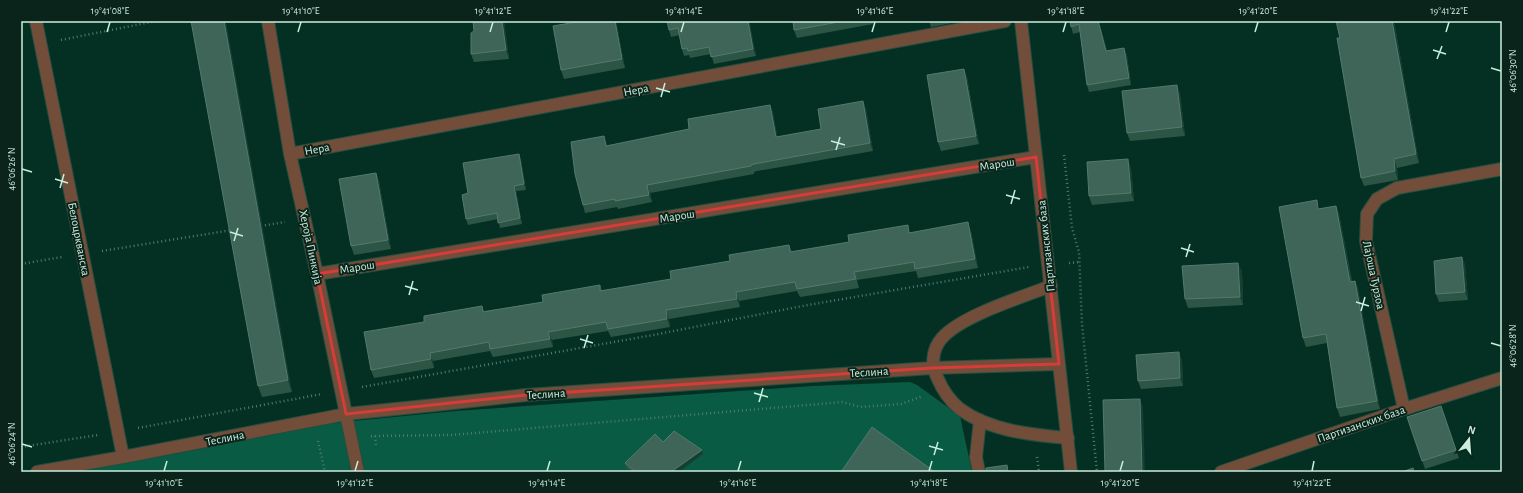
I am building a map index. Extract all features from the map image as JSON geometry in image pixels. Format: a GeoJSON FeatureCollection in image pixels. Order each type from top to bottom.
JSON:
{"type":"FeatureCollection","features":[{"type":"Feature","properties":{"kind":"street","name":"Белоцркванска"},"geometry":{"type":"LineString","coordinates":[[36,21],[123,457]]}},
{"type":"Feature","properties":{"kind":"street","name":"Хероја Пинкија"},"geometry":{"type":"LineString","coordinates":[[268,21],[290,154],[317,274],[340,391],[358,472]]}},
{"type":"Feature","properties":{"kind":"street","name":"Нера"},"geometry":{"type":"LineString","coordinates":[[290,154],[1005,21]]}},
{"type":"Feature","properties":{"kind":"street","name":"Партизанских база"},"geometry":{"type":"LineString","coordinates":[[1021,21],[1072,472]]}},
{"type":"Feature","properties":{"kind":"street","name":"Марош"},"geometry":{"type":"LineString","coordinates":[[317,274],[1036,158]]}},
{"type":"Feature","properties":{"kind":"street","name":"Лајоша Турзоа"},"geometry":{"type":"LineString","coordinates":[[1404,409],[1366,241],[1367,214],[1377,199],[1398,188],[1502,169]]}},
{"type":"Feature","properties":{"kind":"street"},"geometry":{"type":"LineString","coordinates":[[1051,286],[972,317],[954,329],[941,338],[934,352],[932,368],[946,393],[960,408],[980,420],[1006,429],[1035,435],[1068,438]]}},
{"type":"Feature","properties":{"kind":"street","name":"Теслина"},"geometry":{"type":"LineString","coordinates":[[37,472],[346,414],[526,395],[932,368],[1059,364]]}},
{"type":"Feature","properties":{"kind":"street","name":"Партизанских база"},"geometry":{"type":"LineString","coordinates":[[1221,472],[1404,409],[1502,378]]}},
{"type":"Feature","properties":{"kind":"street"},"geometry":{"type":"LineString","coordinates":[[979,472],[976,457],[980,420]]}},
{"type":"Feature","properties":{"kind":"path"},"geometry":{"type":"LineString","coordinates":[[40,44],[156,21]]}},
{"type":"Feature","properties":{"kind":"path"},"geometry":{"type":"LineString","coordinates":[[1064,155],[1072,228],[1079,252],[1082,324],[1097,472]]}},
{"type":"Feature","properties":{"kind":"path"},"geometry":{"type":"LineString","coordinates":[[259,226],[305,219]]}},
{"type":"Feature","properties":{"kind":"path"},"geometry":{"type":"LineString","coordinates":[[21,264],[236,230]]}},
{"type":"Feature","properties":{"kind":"path"},"geometry":{"type":"LineString","coordinates":[[21,447],[653,335],[808,305],[1022,268],[1048,266]]}},
{"type":"Feature","properties":{"kind":"path"},"geometry":{"type":"LineString","coordinates":[[350,436],[451,435],[843,402],[860,407],[894,405],[922,396],[946,393]]}},
{"type":"Feature","properties":{"kind":"path"},"geometry":{"type":"LineString","coordinates":[[311,442],[318,441],[325,472]]}},
{"type":"Feature","properties":{"kind":"highlighted area"},"geometry":{"type":"Polygon","coordinates":[[[1036,157],[1059,364],[932,368],[526,395],[346,414],[317,274],[1036,157]]]}},
{"type":"Feature","properties":{"kind":"green space"},"geometry":{"type":"Polygon","coordinates":[[[910,382],[917,385],[960,416],[972,472],[69,472],[175,454],[332,423],[456,411],[812,386],[910,382]]]}},
{"type":"Feature","properties":{"kind":"building"},"geometry":{"type":"Polygon","coordinates":[[[191,21],[224,21],[288,380],[258,386],[191,21]]]}},
{"type":"Feature","properties":{"kind":"building"},"geometry":{"type":"Polygon","coordinates":[[[473,21],[502,21],[506,50],[471,54],[471,33],[474,31],[473,21]]]}},
{"type":"Feature","properties":{"kind":"building"},"geometry":{"type":"Polygon","coordinates":[[[582,21],[615,21],[622,59],[561,70],[553,26],[582,21]]]}},
{"type":"Feature","properties":{"kind":"building"},"geometry":{"type":"Polygon","coordinates":[[[667,21],[748,21],[753,49],[711,57],[709,47],[688,51],[687,48],[682,49],[678,28],[669,30],[667,21]]]}},
{"type":"Feature","properties":{"kind":"building"},"geometry":{"type":"Polygon","coordinates":[[[793,21],[844,21],[794,30],[793,21]]]}},
{"type":"Feature","properties":{"kind":"building"},"geometry":{"type":"Polygon","coordinates":[[[1070,21],[1098,21],[1106,51],[1124,48],[1129,78],[1087,85],[1079,24],[1071,27],[1070,21]]]}},
{"type":"Feature","properties":{"kind":"building"},"geometry":{"type":"Polygon","coordinates":[[[1336,21],[1392,21],[1416,154],[1394,159],[1395,171],[1361,178],[1337,38],[1340,38],[1336,21]]]}},
{"type":"Feature","properties":{"kind":"building"},"geometry":{"type":"Polygon","coordinates":[[[964,69],[976,136],[938,142],[927,75],[964,69]]]}},
{"type":"Feature","properties":{"kind":"building"},"geometry":{"type":"Polygon","coordinates":[[[1177,85],[1182,127],[1127,133],[1122,91],[1177,85]]]}},
{"type":"Feature","properties":{"kind":"building"},"geometry":{"type":"Polygon","coordinates":[[[863,101],[870,143],[647,185],[649,195],[583,205],[575,174],[571,142],[604,136],[606,146],[689,129],[688,119],[770,105],[776,137],[821,129],[818,109],[863,101]]]}},
{"type":"Feature","properties":{"kind":"building"},"geometry":{"type":"Polygon","coordinates":[[[519,154],[524,184],[514,186],[520,218],[498,223],[497,213],[466,219],[462,195],[468,193],[463,163],[519,154]]]}},
{"type":"Feature","properties":{"kind":"building"},"geometry":{"type":"Polygon","coordinates":[[[1128,159],[1131,193],[1089,196],[1087,162],[1128,159]]]}},
{"type":"Feature","properties":{"kind":"building"},"geometry":{"type":"Polygon","coordinates":[[[376,173],[388,240],[351,246],[339,179],[376,173]]]}},
{"type":"Feature","properties":{"kind":"building"},"geometry":{"type":"Polygon","coordinates":[[[1317,200],[1318,209],[1336,206],[1350,282],[1355,281],[1377,401],[1337,408],[1326,334],[1303,338],[1279,207],[1317,200]]]}},
{"type":"Feature","properties":{"kind":"building"},"geometry":{"type":"Polygon","coordinates":[[[968,222],[975,259],[915,269],[914,262],[854,272],[856,279],[797,289],[795,282],[736,292],[737,299],[666,310],[667,319],[608,329],[606,322],[548,332],[550,339],[490,349],[489,342],[430,353],[431,359],[371,370],[364,332],[424,322],[424,316],[482,306],[483,312],[543,302],[542,295],[600,285],[600,291],[671,279],[670,271],[730,261],[729,255],[789,245],[790,252],[849,242],[848,235],[908,225],[909,233],[968,222]]]}},
{"type":"Feature","properties":{"kind":"building"},"geometry":{"type":"Polygon","coordinates":[[[1462,257],[1465,292],[1436,294],[1434,261],[1462,257]]]}},
{"type":"Feature","properties":{"kind":"building"},"geometry":{"type":"Polygon","coordinates":[[[1238,263],[1240,297],[1185,299],[1182,266],[1238,263]]]}},
{"type":"Feature","properties":{"kind":"building"},"geometry":{"type":"Polygon","coordinates":[[[1179,352],[1180,378],[1138,381],[1136,355],[1179,352]]]}},
{"type":"Feature","properties":{"kind":"building"},"geometry":{"type":"Polygon","coordinates":[[[1140,399],[1142,472],[1105,472],[1103,400],[1140,399]]]}},
{"type":"Feature","properties":{"kind":"building"},"geometry":{"type":"Polygon","coordinates":[[[1441,406],[1456,450],[1422,461],[1407,417],[1441,406]]]}},
{"type":"Feature","properties":{"kind":"building"},"geometry":{"type":"Polygon","coordinates":[[[872,427],[935,472],[841,472],[872,427]]]}},
{"type":"Feature","properties":{"kind":"building"},"geometry":{"type":"Polygon","coordinates":[[[674,431],[702,450],[671,472],[635,472],[625,463],[655,434],[663,442],[674,431]]]}},
{"type":"Feature","properties":{"kind":"building"},"geometry":{"type":"Polygon","coordinates":[[[1007,465],[1008,472],[986,472],[986,468],[1007,465]]]}},
{"type":"Feature","properties":{"kind":"building"},"geometry":{"type":"Polygon","coordinates":[[[1413,468],[1414,472],[1402,472],[1413,468]]]}}]}
